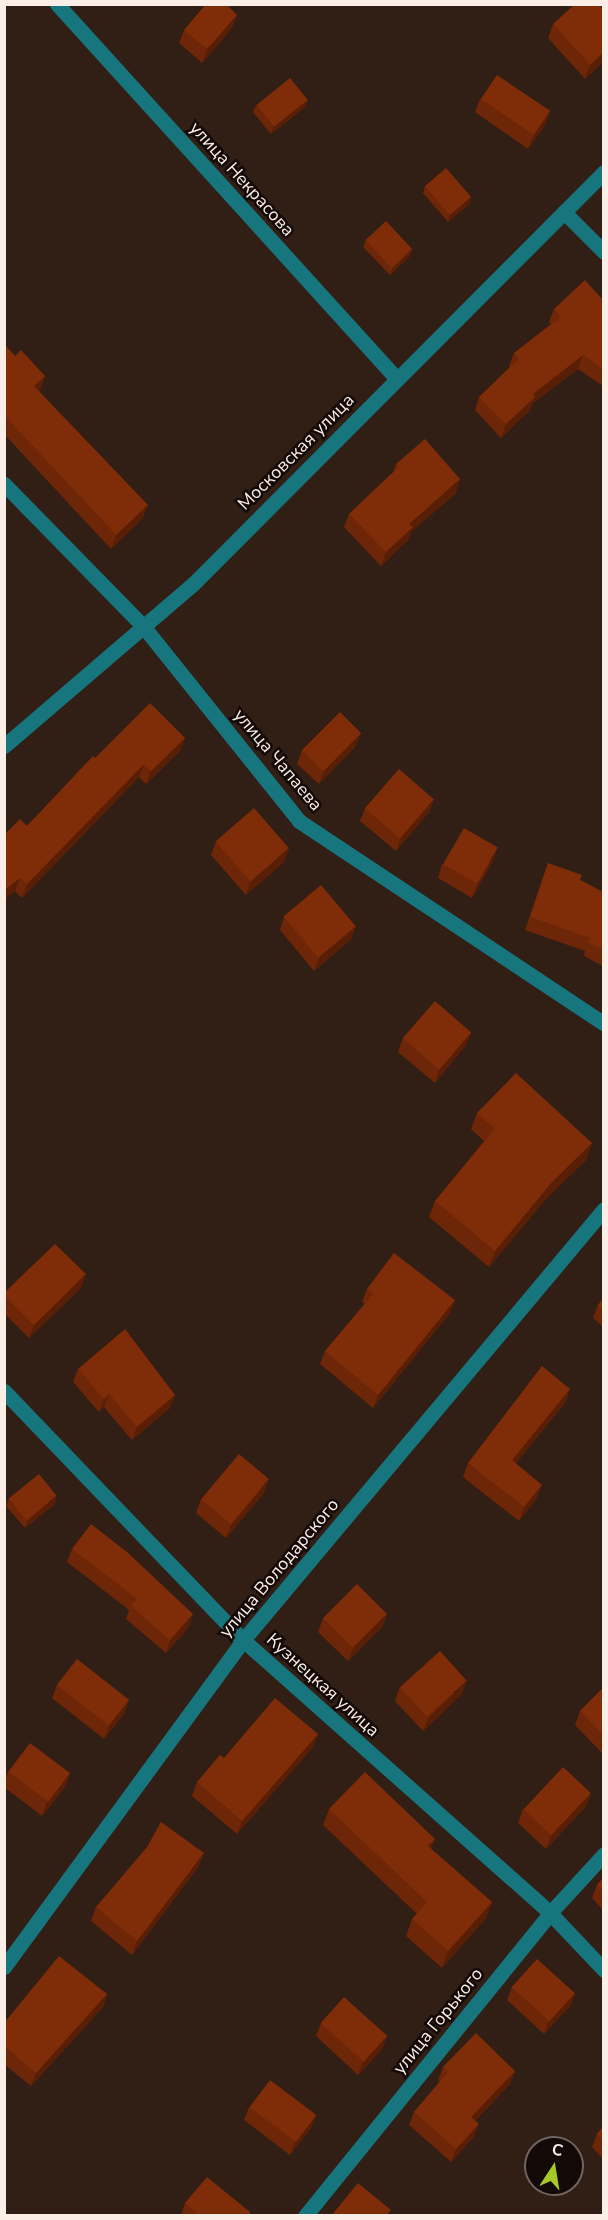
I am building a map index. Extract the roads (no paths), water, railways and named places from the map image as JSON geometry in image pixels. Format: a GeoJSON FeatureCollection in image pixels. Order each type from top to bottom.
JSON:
{"type":"FeatureCollection","features":[{"type":"Feature","properties":{"kind":"street","name":"улица Некрасова"},"geometry":{"type":"LineString","coordinates":[[57,4],[397,379]]}},
{"type":"Feature","properties":{"kind":"street","name":"Московская улица"},"geometry":{"type":"LineString","coordinates":[[4,746],[194,583],[603,172]]}},
{"type":"Feature","properties":{"kind":"street"},"geometry":{"type":"LineString","coordinates":[[564,212],[603,252]]}},
{"type":"Feature","properties":{"kind":"street","name":"улица Чапаева"},"geometry":{"type":"LineString","coordinates":[[4,484],[143,626],[299,821],[603,1024]]}},
{"type":"Feature","properties":{"kind":"street","name":"улица Володарского"},"geometry":{"type":"LineString","coordinates":[[4,1967],[243,1640],[603,1209]]}},
{"type":"Feature","properties":{"kind":"street","name":"Кузнецкая улица"},"geometry":{"type":"LineString","coordinates":[[4,1391],[243,1640],[550,1913],[603,1970]]}},
{"type":"Feature","properties":{"kind":"street","name":"улица Горького"},"geometry":{"type":"LineString","coordinates":[[305,2216],[550,1913],[603,1854]]}}]}
